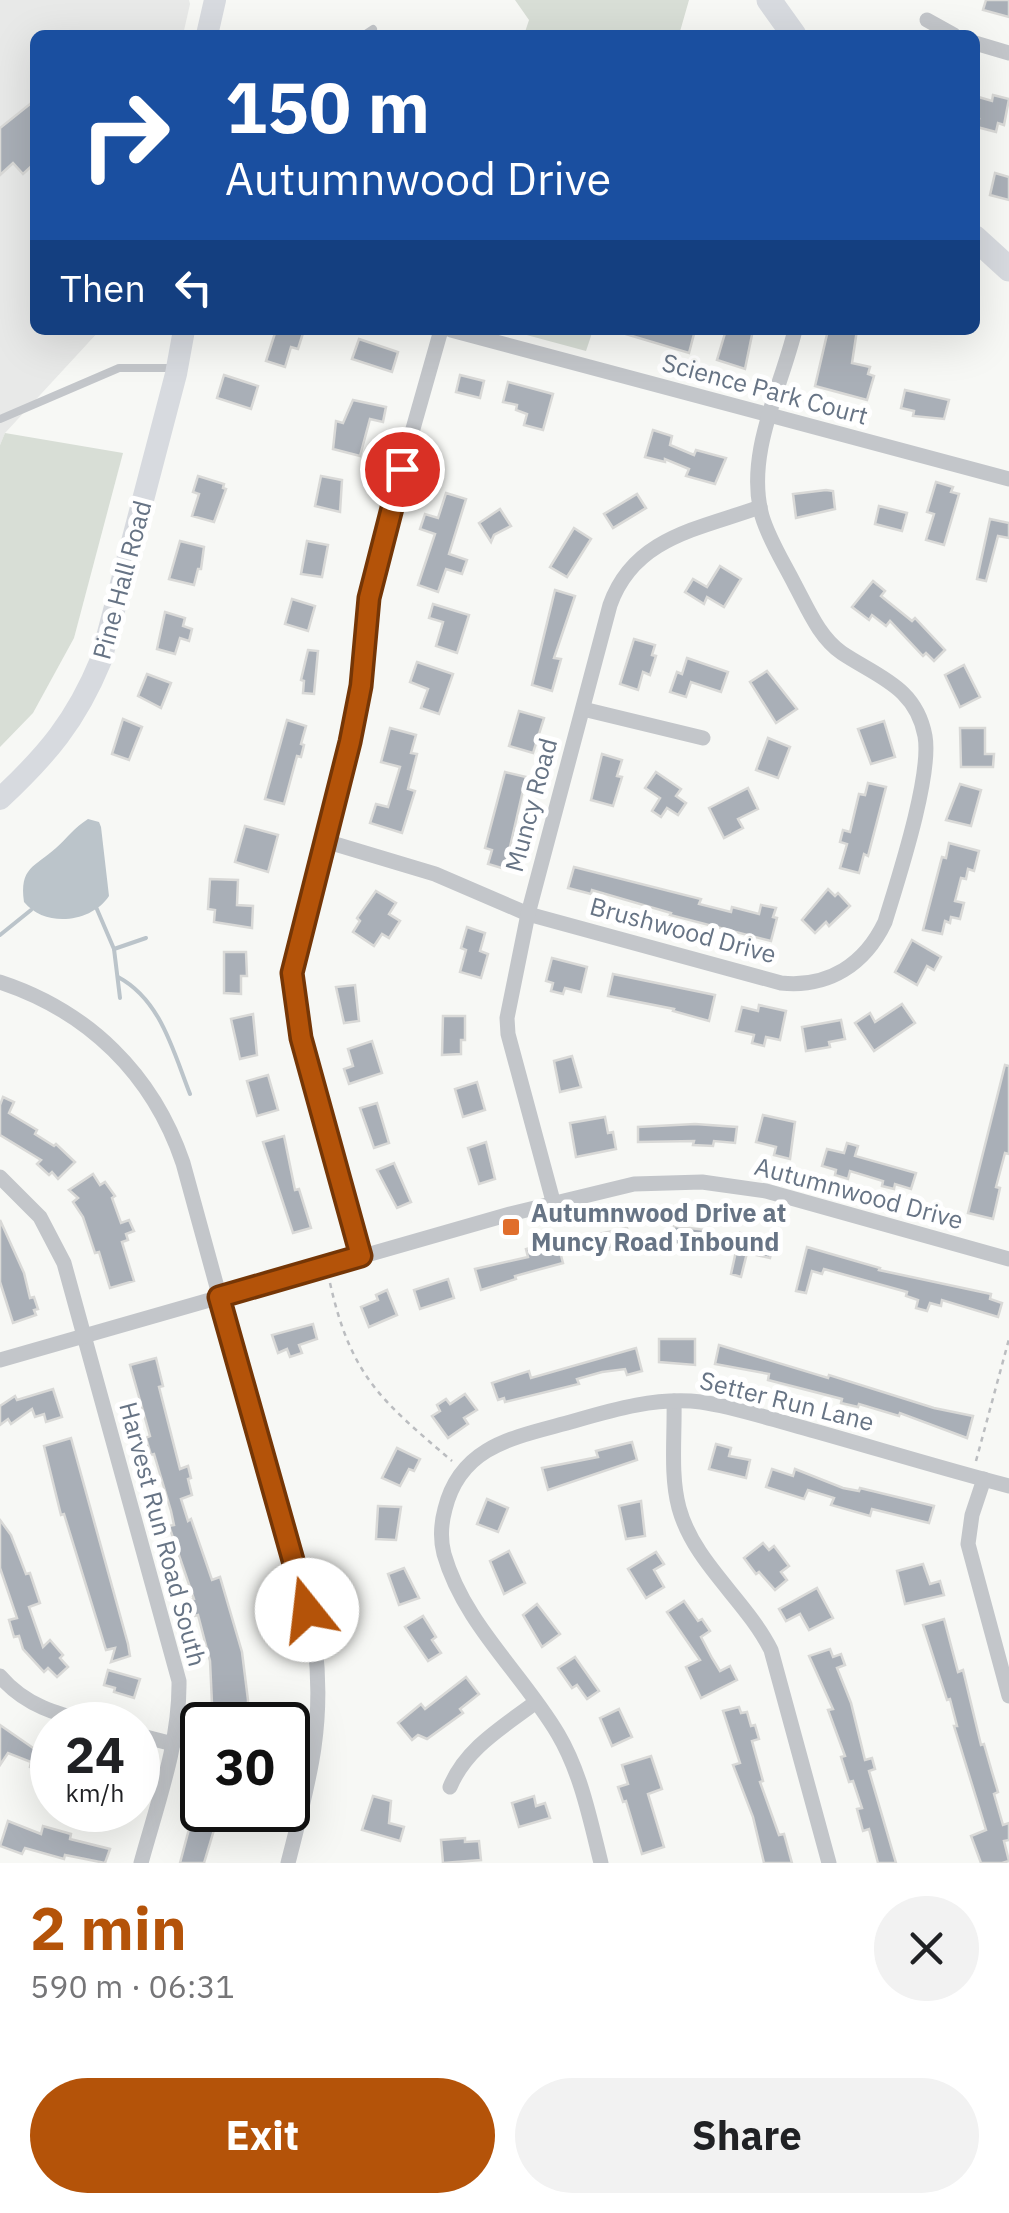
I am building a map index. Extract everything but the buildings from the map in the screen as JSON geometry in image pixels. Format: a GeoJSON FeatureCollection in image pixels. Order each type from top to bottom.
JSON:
{"type":"FeatureCollection","features":[{"type":"Feature","properties":{"kind":"main road"},"geometry":{"type":"LineString","coordinates":[[768,0],[790,30]]}},
{"type":"Feature","properties":{"kind":"main road"},"geometry":{"type":"LineString","coordinates":[[980,243],[1009,269]]}},
{"type":"Feature","properties":{"kind":"street"},"geometry":{"type":"LineString","coordinates":[[207,30],[215,0]]}},
{"type":"Feature","properties":{"kind":"street"},"geometry":{"type":"LineString","coordinates":[[928,20],[945,30]]}},
{"type":"Feature","properties":{"kind":"street"},"geometry":{"type":"LineString","coordinates":[[980,45],[1009,53]]}},
{"type":"Feature","properties":{"kind":"street","name":"Pine Hall Road"},"geometry":{"type":"LineString","coordinates":[[0,800],[43,758],[85,699],[116,609],[183,335]]}},
{"type":"Feature","properties":{"kind":"street"},"geometry":{"type":"LineString","coordinates":[[361,1256],[301,1038],[293,995],[296,951],[350,742],[361,686],[369,598],[382,538],[439,335]]}},
{"type":"Feature","properties":{"kind":"street","name":"Science Park Court"},"geometry":{"type":"LineString","coordinates":[[469,335],[1009,479]]}},
{"type":"Feature","properties":{"kind":"street","name":"Brushwood Drive"},"geometry":{"type":"LineString","coordinates":[[325,841],[435,874],[528,914],[781,983],[799,985],[834,976],[857,962],[876,941],[896,885],[925,768],[924,735],[915,711],[899,688],[831,645],[814,620],[760,507],[758,484],[769,417],[793,335]]}},
{"type":"Feature","properties":{"kind":"street","name":"Muncy Road"},"geometry":{"type":"LineString","coordinates":[[554,1202],[508,1034],[512,986],[610,605],[631,565],[666,540],[760,507]]}},
{"type":"Feature","properties":{"kind":"street"},"geometry":{"type":"LineString","coordinates":[[583,709],[703,738]]}},
{"type":"Feature","properties":{"kind":"street"},"geometry":{"type":"LineString","coordinates":[[0,982],[34,995],[82,1022],[124,1060],[147,1089],[175,1139],[307,1610],[318,1670],[315,1754],[288,1863]]}},
{"type":"Feature","properties":{"kind":"street","name":"Harvest Run Road South"},"geometry":{"type":"LineString","coordinates":[[0,1177],[32,1206],[54,1239],[64,1263],[172,1652],[179,1700],[173,1744],[141,1863]]}},
{"type":"Feature","properties":{"kind":"street","name":"Autumnwood Drive"},"geometry":{"type":"LineString","coordinates":[[0,1360],[554,1202],[634,1184],[702,1182],[766,1191],[1009,1259]]}},
{"type":"Feature","properties":{"kind":"street"},"geometry":{"type":"LineString","coordinates":[[674,1400],[678,1506],[695,1544],[771,1650],[829,1863]]}},
{"type":"Feature","properties":{"kind":"street","name":"Setter Run Lane"},"geometry":{"type":"LineString","coordinates":[[601,1863],[573,1765],[558,1734],[479,1625],[451,1574],[441,1534],[452,1488],[462,1470],[480,1454],[511,1439],[624,1407],[674,1400],[724,1406],[1009,1486]]}},
{"type":"Feature","properties":{"kind":"street"},"geometry":{"type":"LineString","coordinates":[[984,1480],[972,1515],[968,1544],[1009,1696]]}},
{"type":"Feature","properties":{"kind":"street"},"geometry":{"type":"LineString","coordinates":[[0,1676],[30,1703]]}},
{"type":"Feature","properties":{"kind":"street"},"geometry":{"type":"LineString","coordinates":[[450,1787],[458,1767],[470,1753],[536,1702]]}},
{"type":"Feature","properties":{"kind":"street"},"geometry":{"type":"LineString","coordinates":[[160,1741],[173,1744]]}},
{"type":"Feature","properties":{"kind":"lane"},"geometry":{"type":"LineString","coordinates":[[0,419],[119,368],[177,368]]}},
{"type":"Feature","properties":{"kind":"path"},"geometry":{"type":"LineString","coordinates":[[328,1275],[341,1326],[366,1378],[378,1394],[457,1465]]}},
{"type":"Feature","properties":{"kind":"path"},"geometry":{"type":"LineString","coordinates":[[977,1458],[1009,1339]]}},
{"type":"Feature","properties":{"kind":"shaded area"},"geometry":{"type":"Polygon","coordinates":[[[0,0],[189,0],[184,30],[30,30],[30,335],[95,335],[5,433],[0,445],[0,0]]]}},
{"type":"Feature","properties":{"kind":"shaded area"},"geometry":{"type":"Polygon","coordinates":[[[515,0],[689,0],[680,30],[526,30],[529,20],[515,0]]]}},
{"type":"Feature","properties":{"kind":"shaded area"},"geometry":{"type":"Polygon","coordinates":[[[527,335],[591,335],[586,351],[527,335]]]}},
{"type":"Feature","properties":{"kind":"shaded area"},"geometry":{"type":"Polygon","coordinates":[[[5,433],[123,453],[74,638],[33,713],[0,747],[0,445],[5,433]]]}},
{"type":"Feature","properties":{"kind":"shaded area"},"geometry":{"type":"Polygon","coordinates":[[[88,819],[99,822],[101,827],[109,896],[80,917],[44,916],[24,902],[26,875],[88,819]]]}},
{"type":"Feature","properties":{"kind":"waterway"},"geometry":{"type":"LineString","coordinates":[[96,907],[114,949],[120,998]]}},
{"type":"Feature","properties":{"kind":"waterway"},"geometry":{"type":"LineString","coordinates":[[0,935],[31,910]]}},
{"type":"Feature","properties":{"kind":"waterway"},"geometry":{"type":"LineString","coordinates":[[114,949],[146,938]]}},
{"type":"Feature","properties":{"kind":"waterway"},"geometry":{"type":"LineString","coordinates":[[118,977],[133,987],[155,1013],[190,1094]]}},
{"type":"Feature","properties":{"kind":"place","name":"Autumnwood Drive at Muncy Road Inbound"},"geometry":{"type":"Point","coordinates":[511,1227]}},
{"type":"Feature","properties":{"kind":"route"},"geometry":{"type":"LineString","coordinates":[[307,1610],[219,1297],[361,1256],[301,1038],[292,973],[350,742],[361,686],[369,598],[402,469]]}}]}
